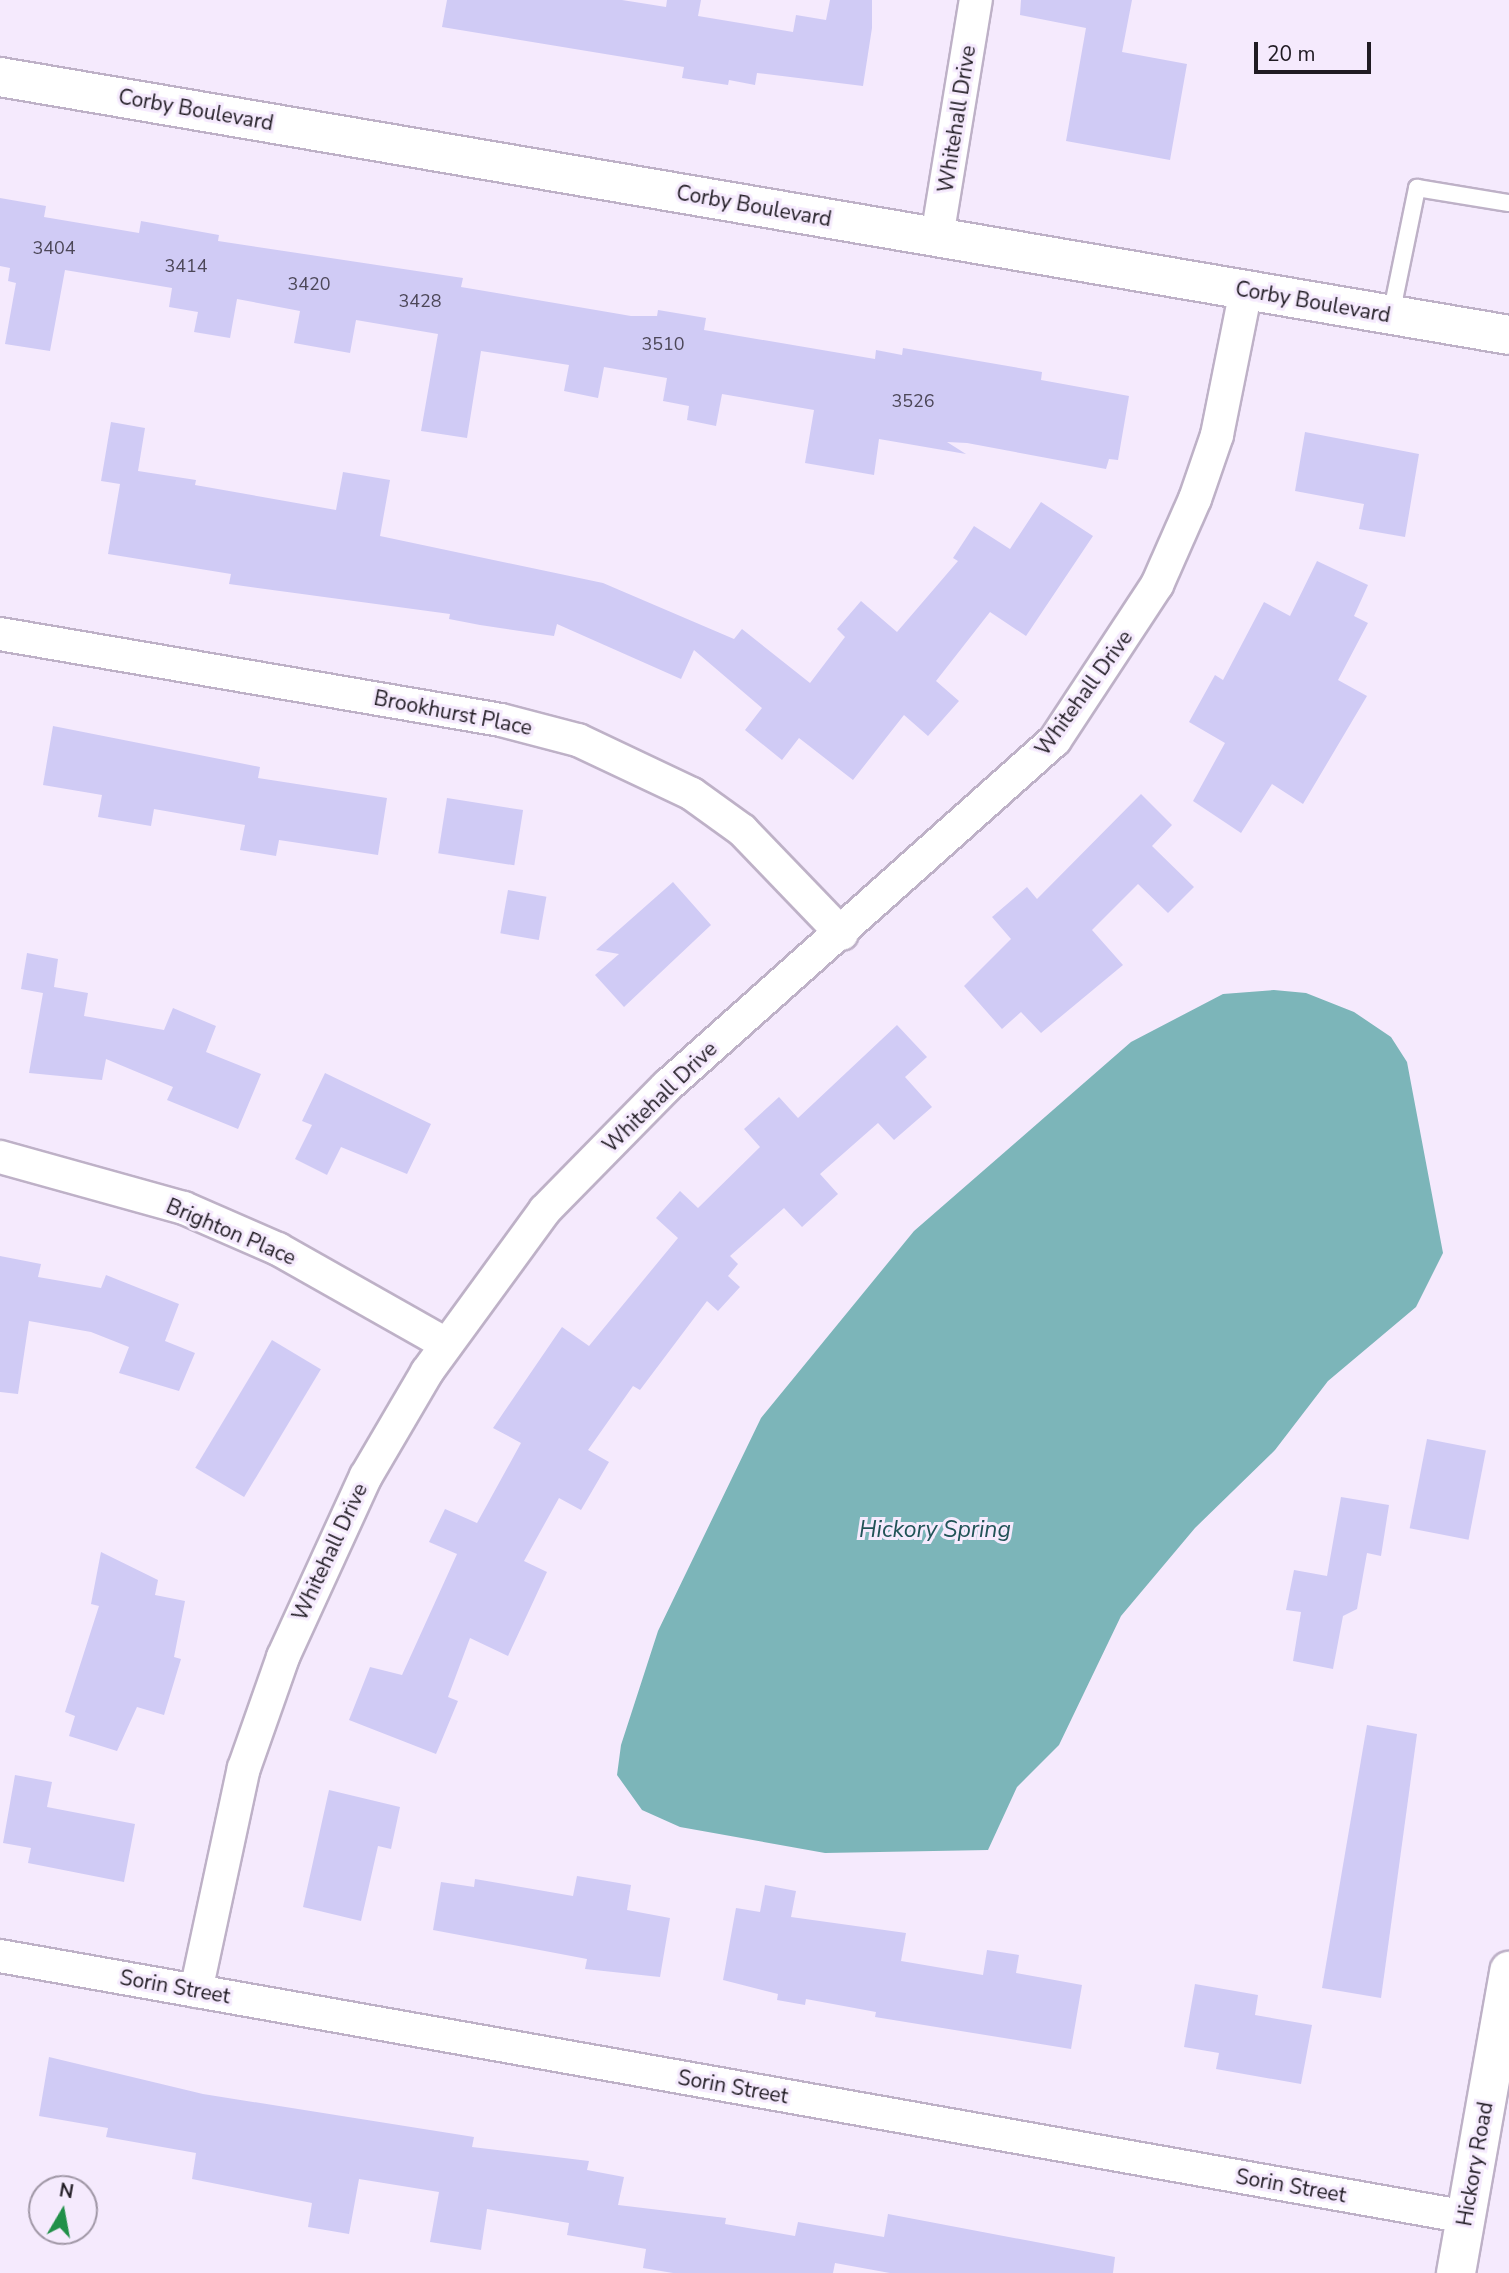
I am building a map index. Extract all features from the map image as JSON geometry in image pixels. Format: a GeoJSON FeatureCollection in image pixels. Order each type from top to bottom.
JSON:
{"type":"FeatureCollection","features":[{"type":"Feature","properties":{"kind":"street","name":"Whitehall Drive"},"geometry":{"type":"LineString","coordinates":[[937,237],[976,0]]}},
{"type":"Feature","properties":{"kind":"street","name":"Corby Boulevard"},"geometry":{"type":"LineString","coordinates":[[0,77],[1509,335]]}},
{"type":"Feature","properties":{"kind":"street","name":"Whitehall Drive"},"geometry":{"type":"LineString","coordinates":[[195,1991],[244,1768],[283,1657],[366,1476],[446,1344],[545,1210],[667,1086],[842,934],[1055,740],[1111,663],[1157,585],[1195,499],[1217,435],[1246,290]]}},
{"type":"Feature","properties":{"kind":"street","name":"Brookhurst Place"},"geometry":{"type":"LineString","coordinates":[[0,634],[501,720],[579,740],[692,794],[742,830],[842,934]]}},
{"type":"Feature","properties":{"kind":"street","name":"Brighton Place"},"geometry":{"type":"LineString","coordinates":[[0,1157],[184,1208],[278,1249],[446,1344]]}},
{"type":"Feature","properties":{"kind":"street","name":"Sorin Street"},"geometry":{"type":"LineString","coordinates":[[0,1956],[1466,2217]]}},
{"type":"Feature","properties":{"kind":"street","name":"Hickory Road"},"geometry":{"type":"LineString","coordinates":[[1455,2273],[1509,1971]]}},
{"type":"Feature","properties":{"kind":"lane"},"geometry":{"type":"LineString","coordinates":[[1391,315],[1417,188],[1509,203]]}},
{"type":"Feature","properties":{"kind":"water","name":"Hickory Spring"},"geometry":{"type":"Polygon","coordinates":[[[1274,990],[1306,993],[1354,1012],[1391,1037],[1407,1062],[1443,1253],[1416,1307],[1328,1381],[1275,1450],[1195,1528],[1121,1616],[1059,1745],[1017,1787],[988,1850],[825,1853],[680,1827],[642,1810],[617,1775],[621,1745],[658,1631],[761,1418],[914,1231],[1131,1042],[1223,994],[1274,990]]]}},
{"type":"Feature","properties":{"kind":"building"},"geometry":{"type":"Polygon","coordinates":[[[447,0],[622,0],[666,7],[667,0],[701,0],[698,16],[793,32],[796,15],[826,20],[830,0],[872,0],[872,28],[863,86],[757,73],[755,85],[729,80],[728,85],[682,78],[684,67],[442,27],[447,0]]]}},
{"type":"Feature","properties":{"kind":"building"},"geometry":{"type":"Polygon","coordinates":[[[1021,0],[1132,0],[1122,52],[1187,64],[1170,160],[1066,141],[1086,28],[1020,15],[1021,0]]]}},
{"type":"Feature","properties":{"kind":"building"},"geometry":{"type":"Polygon","coordinates":[[[0,198],[46,206],[44,217],[139,233],[141,221],[219,235],[218,241],[463,278],[461,287],[631,316],[657,316],[658,310],[706,318],[704,330],[875,359],[876,350],[902,355],[903,348],[1042,372],[1041,380],[1129,396],[1118,460],[1109,459],[1106,469],[967,443],[947,442],[966,454],[879,439],[874,475],[805,463],[814,410],[722,394],[716,426],[687,420],[689,406],[663,401],[667,378],[604,367],[598,398],[564,391],[569,365],[481,351],[467,438],[421,431],[438,334],[356,320],[350,353],[294,343],[300,311],[237,299],[230,338],[194,332],[198,312],[169,307],[172,288],[65,270],[50,351],[5,344],[16,283],[8,281],[10,268],[0,266],[0,198]]]}},
{"type":"Feature","properties":{"kind":"building"},"geometry":{"type":"Polygon","coordinates":[[[111,422],[145,428],[138,471],[196,480],[195,485],[336,510],[343,472],[390,480],[380,536],[603,583],[734,639],[742,629],[810,683],[845,637],[837,629],[861,601],[897,632],[958,561],[953,558],[974,526],[1010,549],[1041,502],[1093,536],[1026,636],[990,612],[936,681],[959,701],[928,736],[904,715],[853,780],[799,738],[782,760],[745,730],[762,708],[694,650],[681,679],[557,624],[554,636],[480,625],[449,619],[450,614],[229,584],[231,574],[108,554],[120,484],[101,481],[111,422]]]}},
{"type":"Feature","properties":{"kind":"building"},"geometry":{"type":"Polygon","coordinates":[[[1305,432],[1419,454],[1405,537],[1359,529],[1364,504],[1295,491],[1305,432]]]}},
{"type":"Feature","properties":{"kind":"building"},"geometry":{"type":"Polygon","coordinates":[[[1317,561],[1368,585],[1354,616],[1368,623],[1338,680],[1367,696],[1303,804],[1272,784],[1241,833],[1193,801],[1225,743],[1189,722],[1215,675],[1223,680],[1264,602],[1290,616],[1317,561]]]}},
{"type":"Feature","properties":{"kind":"building"},"geometry":{"type":"Polygon","coordinates":[[[53,726],[260,767],[258,778],[387,798],[378,855],[279,840],[276,856],[240,850],[245,825],[154,809],[151,826],[98,817],[102,795],[43,785],[53,726]]]}},
{"type":"Feature","properties":{"kind":"building"},"geometry":{"type":"Polygon","coordinates":[[[1141,794],[1172,825],[1152,846],[1194,887],[1168,913],[1138,884],[1092,930],[1123,965],[1041,1033],[1021,1012],[1002,1029],[964,986],[1011,939],[992,917],[1027,887],[1037,899],[1141,794]]]}},
{"type":"Feature","properties":{"kind":"building"},"geometry":{"type":"Polygon","coordinates":[[[447,798],[523,810],[514,865],[438,853],[447,798]]]}},
{"type":"Feature","properties":{"kind":"building"},"geometry":{"type":"Polygon","coordinates":[[[673,882],[711,925],[624,1007],[595,975],[619,954],[596,950],[673,882]]]}},
{"type":"Feature","properties":{"kind":"building"},"geometry":{"type":"Polygon","coordinates":[[[508,890],[546,897],[539,940],[500,933],[508,890]]]}},
{"type":"Feature","properties":{"kind":"building"},"geometry":{"type":"Polygon","coordinates":[[[27,953],[58,959],[54,987],[88,993],[84,1016],[164,1030],[173,1008],[216,1026],[206,1052],[261,1074],[238,1129],[167,1100],[173,1087],[106,1059],[102,1080],[29,1073],[43,993],[21,989],[27,953]]]}},
{"type":"Feature","properties":{"kind":"building"},"geometry":{"type":"Polygon","coordinates":[[[897,1025],[927,1057],[905,1077],[932,1107],[894,1140],[878,1123],[820,1174],[838,1194],[802,1227],[784,1208],[730,1256],[738,1264],[728,1276],[740,1287],[718,1311],[707,1301],[640,1390],[633,1386],[588,1450],[609,1462],[581,1510],[559,1498],[524,1561],[547,1572],[508,1656],[470,1638],[448,1697],[458,1701],[436,1754],[349,1720],[370,1667],[402,1675],[457,1554],[429,1542],[445,1509],[477,1523],[521,1443],[493,1428],[562,1327],[589,1346],[678,1238],[656,1218],[680,1191],[698,1208],[760,1147],[744,1129],[779,1097],[798,1118],[897,1025]]]}},
{"type":"Feature","properties":{"kind":"building"},"geometry":{"type":"Polygon","coordinates":[[[325,1073],[431,1124],[407,1174],[341,1147],[327,1175],[295,1159],[312,1125],[302,1121],[325,1073]]]}},
{"type":"Feature","properties":{"kind":"building"},"geometry":{"type":"Polygon","coordinates":[[[0,1256],[41,1264],[38,1277],[101,1288],[106,1275],[179,1304],[165,1341],[195,1353],[179,1391],[119,1373],[129,1347],[91,1332],[29,1321],[18,1394],[0,1392],[0,1256]]]}},
{"type":"Feature","properties":{"kind":"building"},"geometry":{"type":"Polygon","coordinates":[[[272,1340],[321,1369],[244,1497],[195,1468],[272,1340]]]}},
{"type":"Feature","properties":{"kind":"building"},"geometry":{"type":"Polygon","coordinates":[[[1427,1439],[1486,1450],[1469,1540],[1410,1528],[1427,1439]]]}},
{"type":"Feature","properties":{"kind":"building"},"geometry":{"type":"Polygon","coordinates":[[[1341,1497],[1389,1505],[1381,1556],[1367,1553],[1357,1609],[1343,1616],[1333,1669],[1293,1661],[1301,1612],[1286,1610],[1294,1570],[1327,1576],[1341,1497]]]}},
{"type":"Feature","properties":{"kind":"building"},"geometry":{"type":"Polygon","coordinates":[[[101,1552],[158,1580],[155,1595],[185,1601],[174,1657],[181,1659],[164,1715],[137,1707],[117,1751],[69,1736],[75,1716],[65,1712],[99,1606],[91,1604],[101,1552]]]}},
{"type":"Feature","properties":{"kind":"building"},"geometry":{"type":"Polygon","coordinates":[[[1367,1725],[1417,1734],[1381,1998],[1322,1988],[1367,1725]]]}},
{"type":"Feature","properties":{"kind":"building"},"geometry":{"type":"Polygon","coordinates":[[[15,1775],[52,1782],[47,1807],[135,1824],[124,1882],[28,1863],[31,1848],[3,1843],[15,1775]]]}},
{"type":"Feature","properties":{"kind":"building"},"geometry":{"type":"Polygon","coordinates":[[[329,1790],[400,1807],[391,1849],[378,1846],[361,1921],[303,1907],[329,1790]]]}},
{"type":"Feature","properties":{"kind":"building"},"geometry":{"type":"Polygon","coordinates":[[[577,1876],[631,1885],[627,1910],[670,1918],[660,1977],[585,1969],[587,1959],[433,1930],[441,1882],[474,1887],[475,1879],[573,1896],[577,1876]]]}},
{"type":"Feature","properties":{"kind":"building"},"geometry":{"type":"Polygon","coordinates":[[[765,1885],[796,1891],[791,1917],[906,1933],[901,1961],[983,1975],[987,1950],[1019,1955],[1016,1973],[1082,1985],[1071,2049],[875,2017],[876,2012],[806,1999],[805,2005],[777,2000],[778,1994],[723,1980],[736,1908],[760,1912],[765,1885]]]}},
{"type":"Feature","properties":{"kind":"building"},"geometry":{"type":"Polygon","coordinates":[[[1195,1984],[1258,1995],[1255,2015],[1312,2025],[1301,2084],[1216,2069],[1219,2053],[1184,2047],[1195,1984]]]}},
{"type":"Feature","properties":{"kind":"building"},"geometry":{"type":"Polygon","coordinates":[[[49,2057],[203,2094],[474,2137],[472,2147],[589,2161],[587,2170],[624,2177],[618,2205],[726,2218],[725,2224],[795,2236],[798,2222],[884,2237],[888,2214],[1115,2257],[1113,2273],[890,2273],[835,2263],[833,2273],[673,2273],[643,2268],[646,2249],[567,2235],[569,2223],[487,2209],[481,2250],[430,2242],[439,2192],[359,2179],[349,2234],[308,2227],[312,2203],[192,2179],[196,2153],[106,2137],[108,2128],[39,2116],[49,2057]]]}}]}
